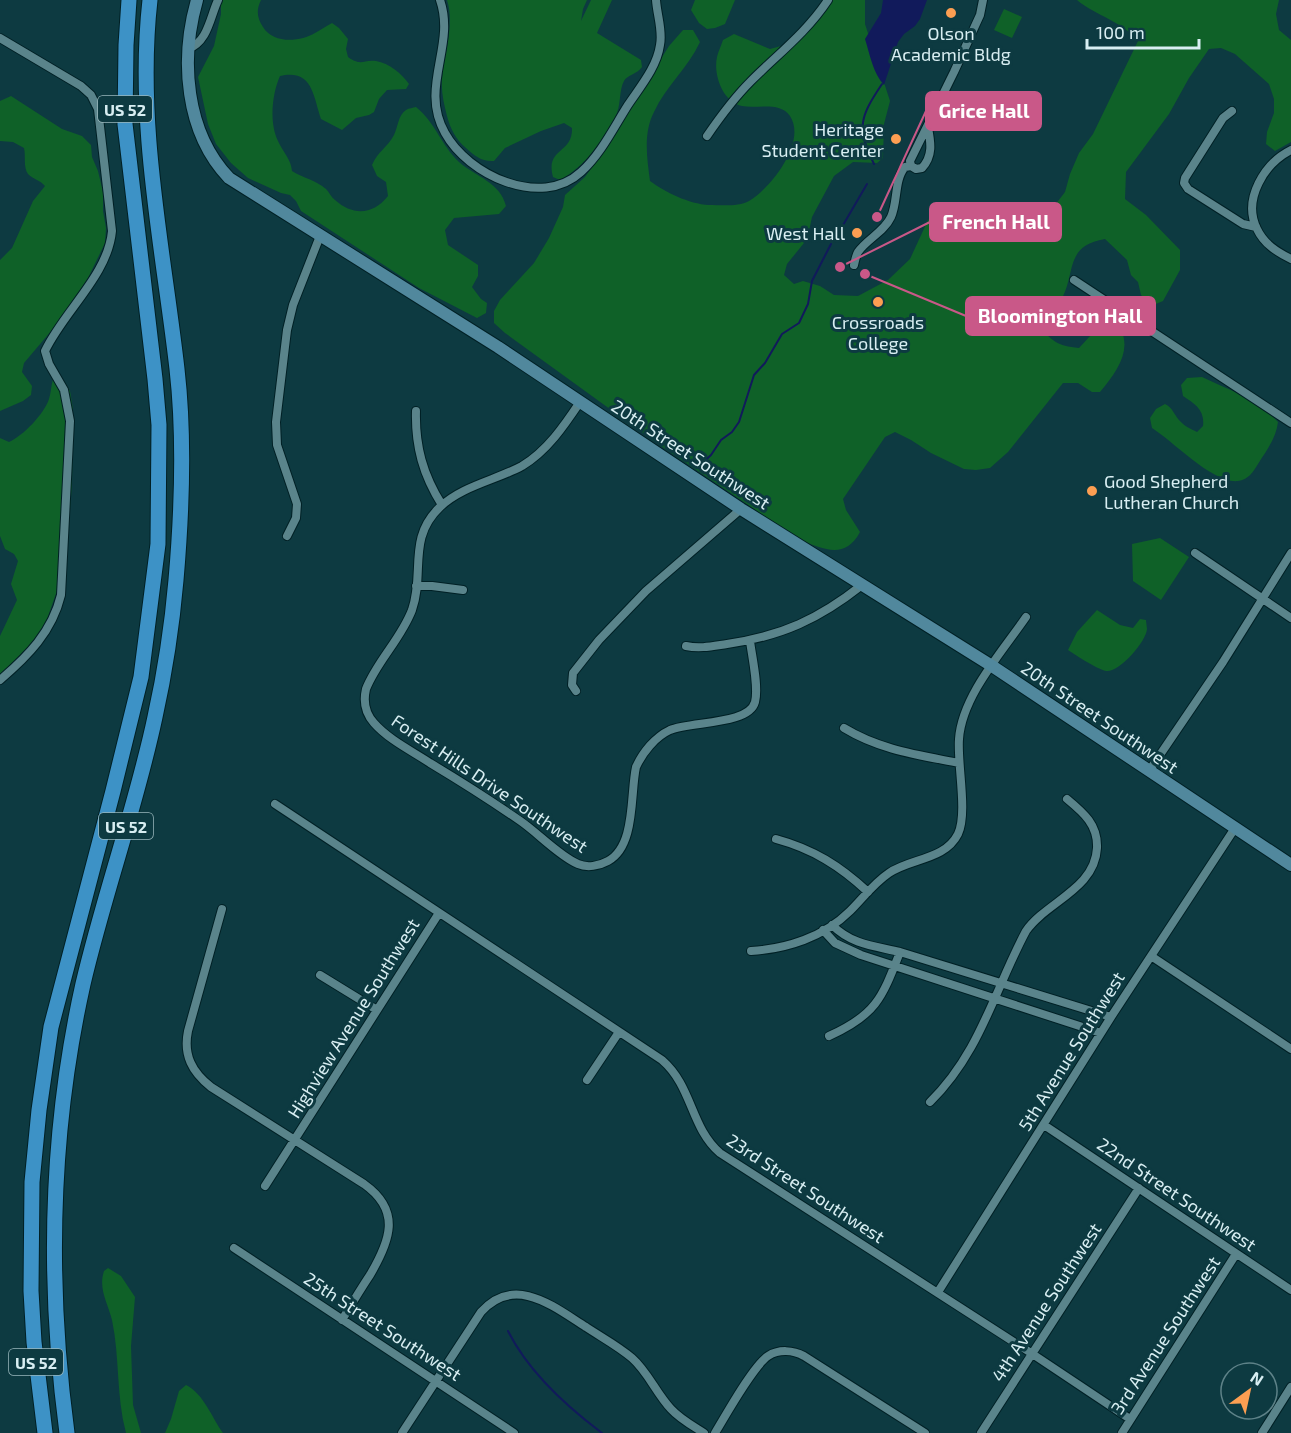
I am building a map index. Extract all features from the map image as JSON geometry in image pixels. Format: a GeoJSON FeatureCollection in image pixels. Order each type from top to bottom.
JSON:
{"type":"FeatureCollection","features":[{"type":"Feature","properties":{"kind":"highway","name":"US 52"},"geometry":{"type":"LineString","coordinates":[[45,1433],[34,1342],[31,1291],[32,1182],[39,1110],[51,1027],[141,678],[158,544],[159,437],[156,391],[125,124],[129,0]]}},
{"type":"Feature","properties":{"kind":"highway","name":"US 52"},"geometry":{"type":"LineString","coordinates":[[67,1433],[60,1383],[55,1308],[53,1228],[58,1148],[82,988],[155,719],[170,631],[179,540],[181,476],[177,374],[147,129],[146,48],[150,0]]}},
{"type":"Feature","properties":{"kind":"street","name":"20th Street Southwest"},"geometry":{"type":"LineString","coordinates":[[197,0],[188,49],[194,110],[199,130],[216,164],[229,178],[580,402],[741,509],[992,666],[1291,865]]}},
{"type":"Feature","properties":{"kind":"street"},"geometry":{"type":"LineString","coordinates":[[188,49],[195,47],[202,40],[218,0]]}},
{"type":"Feature","properties":{"kind":"street"},"geometry":{"type":"LineString","coordinates":[[440,0],[445,21],[434,98],[438,117],[445,133],[463,156],[487,173],[526,186],[547,187],[565,183],[581,172],[594,157],[649,74],[658,57],[661,43],[656,0]]}},
{"type":"Feature","properties":{"kind":"street"},"geometry":{"type":"LineString","coordinates":[[706,136],[748,84],[809,25],[828,0]]}},
{"type":"Feature","properties":{"kind":"street"},"geometry":{"type":"LineString","coordinates":[[911,166],[910,161],[928,128],[980,15],[983,0]]}},
{"type":"Feature","properties":{"kind":"street"},"geometry":{"type":"LineString","coordinates":[[0,38],[81,86],[91,95],[98,110],[112,231],[110,247],[100,266],[45,351],[49,364],[64,390],[70,421],[61,595],[49,628],[37,644],[0,680]]}},
{"type":"Feature","properties":{"kind":"street"},"geometry":{"type":"LineString","coordinates":[[1232,111],[1223,118],[1184,183],[1188,189],[1243,225],[1256,227]]}},
{"type":"Feature","properties":{"kind":"street"},"geometry":{"type":"LineString","coordinates":[[854,265],[858,252],[891,217],[899,177],[905,167],[922,168],[927,163],[931,144],[928,128]]}},
{"type":"Feature","properties":{"kind":"street"},"geometry":{"type":"LineString","coordinates":[[1291,150],[1274,161],[1260,180],[1253,208],[1256,227],[1267,243],[1291,259]]}},
{"type":"Feature","properties":{"kind":"street"},"geometry":{"type":"LineString","coordinates":[[287,536],[296,518],[297,504],[280,456],[276,422],[287,330],[293,305],[320,236]]}},
{"type":"Feature","properties":{"kind":"street"},"geometry":{"type":"LineString","coordinates":[[1074,280],[1291,423]]}},
{"type":"Feature","properties":{"kind":"street","name":"Forest Hills Drive Southwest"},"geometry":{"type":"LineString","coordinates":[[580,402],[557,434],[530,460],[462,492],[441,505],[425,526],[419,542],[412,610],[366,689],[364,704],[370,717],[383,731],[402,745],[518,819],[572,861],[583,866],[597,865],[609,860],[621,849],[626,837],[636,767],[641,757],[655,741],[666,732],[678,727],[738,718],[752,708],[756,692],[750,641]]}},
{"type":"Feature","properties":{"kind":"street"},"geometry":{"type":"LineString","coordinates":[[416,411],[420,460],[425,475],[441,505]]}},
{"type":"Feature","properties":{"kind":"street"},"geometry":{"type":"LineString","coordinates":[[576,691],[572,686],[573,673],[614,624],[654,584],[741,509]]}},
{"type":"Feature","properties":{"kind":"street"},"geometry":{"type":"LineString","coordinates":[[1149,771],[1223,662],[1291,553]]}},
{"type":"Feature","properties":{"kind":"street"},"geometry":{"type":"LineString","coordinates":[[1195,554],[1291,618]]}},
{"type":"Feature","properties":{"kind":"street"},"geometry":{"type":"LineString","coordinates":[[686,646],[710,647],[774,635],[797,627],[862,585]]}},
{"type":"Feature","properties":{"kind":"street"},"geometry":{"type":"LineString","coordinates":[[416,586],[463,590]]}},
{"type":"Feature","properties":{"kind":"street"},"geometry":{"type":"LineString","coordinates":[[751,951],[784,947],[823,930],[848,913],[888,874],[905,865],[942,852],[955,839],[961,824],[959,738],[967,706],[975,689],[1026,617]]}},
{"type":"Feature","properties":{"kind":"street"},"geometry":{"type":"LineString","coordinates":[[844,728],[859,737],[890,749],[959,763]]}},
{"type":"Feature","properties":{"kind":"street"},"geometry":{"type":"LineString","coordinates":[[930,1102],[966,1058],[996,999],[1020,941],[1033,921],[1089,874],[1097,848],[1094,828],[1088,817],[1067,799]]}},
{"type":"Feature","properties":{"kind":"street","name":"23rd Street Southwest"},"geometry":{"type":"LineString","coordinates":[[275,804],[662,1060],[678,1076],[702,1132],[720,1153],[938,1292],[1130,1419]]}},
{"type":"Feature","properties":{"kind":"street","name":"5th Avenue Southwest"},"geometry":{"type":"LineString","coordinates":[[938,1292],[1111,1017],[1235,828]]}},
{"type":"Feature","properties":{"kind":"street"},"geometry":{"type":"LineString","coordinates":[[776,838],[801,846],[828,860],[868,892]]}},
{"type":"Feature","properties":{"kind":"street"},"geometry":{"type":"LineString","coordinates":[[222,909],[188,1031],[186,1045],[188,1058],[194,1070],[203,1080],[369,1187],[380,1198],[388,1214],[389,1227],[386,1246],[342,1320]]}},
{"type":"Feature","properties":{"kind":"street","name":"Highview Avenue Southwest"},"geometry":{"type":"LineString","coordinates":[[265,1186],[439,913]]}},
{"type":"Feature","properties":{"kind":"street"},"geometry":{"type":"LineString","coordinates":[[832,925],[844,936],[866,946],[900,952],[1001,985],[1111,1017]]}},
{"type":"Feature","properties":{"kind":"street"},"geometry":{"type":"LineString","coordinates":[[823,930],[829,938],[846,950],[1101,1033]]}},
{"type":"Feature","properties":{"kind":"street"},"geometry":{"type":"LineString","coordinates":[[829,1036],[857,1022],[873,1008],[886,988],[900,952]]}},
{"type":"Feature","properties":{"kind":"street"},"geometry":{"type":"LineString","coordinates":[[1151,956],[1291,1049]]}},
{"type":"Feature","properties":{"kind":"street"},"geometry":{"type":"LineString","coordinates":[[320,975],[377,1010]]}},
{"type":"Feature","properties":{"kind":"street"},"geometry":{"type":"LineString","coordinates":[[587,1080],[619,1032]]}},
{"type":"Feature","properties":{"kind":"street","name":"22nd Street Southwest"},"geometry":{"type":"LineString","coordinates":[[1044,1125],[1291,1290]]}},
{"type":"Feature","properties":{"kind":"street","name":"4th Avenue Southwest"},"geometry":{"type":"LineString","coordinates":[[981,1433],[1139,1188]]}},
{"type":"Feature","properties":{"kind":"street","name":"25th Street Southwest"},"geometry":{"type":"LineString","coordinates":[[234,1248],[514,1433]]}},
{"type":"Feature","properties":{"kind":"street","name":"3rd Avenue Southwest"},"geometry":{"type":"LineString","coordinates":[[1122,1433],[1236,1254]]}},
{"type":"Feature","properties":{"kind":"street"},"geometry":{"type":"LineString","coordinates":[[402,1433],[485,1307],[509,1295],[529,1296],[545,1301],[626,1353],[640,1366],[673,1412],[704,1433]]}},
{"type":"Feature","properties":{"kind":"street"},"geometry":{"type":"LineString","coordinates":[[715,1433],[760,1363],[772,1353],[789,1351],[804,1356],[925,1433]]}},
{"type":"Feature","properties":{"kind":"street"},"geometry":{"type":"LineString","coordinates":[[1262,1433],[1291,1388]]}},
{"type":"Feature","properties":{"kind":"green space"},"geometry":{"type":"Polygon","coordinates":[[[221,0],[261,0],[258,17],[261,24],[267,33],[280,39],[295,40],[309,36],[332,23],[348,39],[346,49],[348,57],[356,62],[376,61],[386,64],[406,80],[409,84],[406,89],[387,90],[379,99],[374,112],[356,118],[342,130],[321,119],[313,93],[305,80],[291,75],[280,76],[273,108],[275,134],[292,171],[322,186],[334,199],[349,209],[369,210],[388,196],[386,182],[377,176],[372,165],[394,135],[403,112],[416,107],[423,113],[459,162],[493,185],[499,191],[506,206],[499,214],[454,218],[445,230],[448,245],[478,265],[478,276],[472,287],[487,303],[486,313],[477,318],[419,288],[301,211],[290,195],[248,178],[231,163],[216,144],[208,124],[198,77],[214,46],[221,14],[221,0]]]}},
{"type":"Feature","properties":{"kind":"green space"},"geometry":{"type":"Polygon","coordinates":[[[447,0],[587,0],[581,21],[591,0],[612,0],[597,33],[641,60],[642,67],[624,81],[617,113],[607,133],[586,160],[560,180],[553,177],[552,168],[553,161],[571,136],[572,128],[564,123],[505,148],[494,161],[486,161],[476,156],[456,138],[448,120],[442,89],[450,19],[447,0]]]}},
{"type":"Feature","properties":{"kind":"green space"},"geometry":{"type":"Polygon","coordinates":[[[695,0],[735,0],[725,24],[707,29],[699,23],[691,10],[695,0]]]}},
{"type":"Feature","properties":{"kind":"green space"},"geometry":{"type":"Polygon","coordinates":[[[833,0],[865,0],[865,24],[890,101],[884,124],[883,158],[877,163],[853,162],[834,176],[812,217],[804,243],[787,264],[784,275],[794,284],[803,281],[820,286],[834,295],[858,296],[888,280],[910,259],[928,220],[940,209],[957,211],[984,223],[1018,222],[1036,213],[1052,209],[1065,192],[1079,153],[1093,134],[1138,41],[1117,23],[1077,0],[1279,0],[1276,14],[1279,30],[1291,40],[1291,142],[1275,151],[1266,144],[1267,132],[1274,113],[1274,99],[1269,84],[1235,54],[1221,48],[1209,49],[1189,78],[1169,114],[1126,172],[1125,199],[1146,215],[1180,250],[1180,270],[1163,301],[1151,306],[1141,295],[1138,282],[1131,275],[1127,260],[1105,239],[1083,248],[1077,255],[1060,302],[1047,312],[1038,325],[1056,342],[1079,348],[1104,321],[1115,320],[1124,339],[1124,348],[1122,358],[1113,375],[1100,392],[1092,392],[1078,383],[1063,383],[1008,452],[990,468],[964,469],[895,432],[885,437],[843,499],[846,510],[860,532],[848,546],[833,550],[800,540],[661,446],[505,333],[494,323],[494,311],[500,300],[534,263],[549,238],[563,207],[565,195],[585,177],[603,152],[669,46],[683,30],[693,30],[700,42],[659,103],[648,128],[650,181],[678,197],[709,205],[745,203],[758,195],[784,163],[794,138],[794,127],[786,111],[768,106],[742,106],[735,103],[725,93],[718,79],[716,64],[723,40],[734,34],[770,49],[796,42],[833,0]]]}},
{"type":"Feature","properties":{"kind":"green space"},"geometry":{"type":"Polygon","coordinates":[[[1004,9],[1022,17],[1012,38],[994,30],[1004,9]]]}},
{"type":"Feature","properties":{"kind":"green space"},"geometry":{"type":"Polygon","coordinates":[[[11,96],[62,129],[82,136],[91,145],[92,157],[103,192],[106,228],[105,243],[88,278],[57,324],[24,363],[22,372],[32,386],[31,395],[0,411],[0,260],[12,248],[33,201],[45,186],[28,174],[24,148],[13,142],[0,141],[0,101],[11,96]]]}},
{"type":"Feature","properties":{"kind":"green space"},"geometry":{"type":"Polygon","coordinates":[[[59,377],[70,391],[73,409],[72,485],[65,568],[46,622],[34,641],[0,675],[0,636],[17,600],[11,584],[18,561],[14,554],[5,549],[0,536],[0,438],[9,442],[32,424],[43,411],[50,397],[53,379],[59,377]]]}},
{"type":"Feature","properties":{"kind":"green space"},"geometry":{"type":"Polygon","coordinates":[[[1202,377],[1252,401],[1278,422],[1265,454],[1252,473],[1242,480],[1228,480],[1217,476],[1152,428],[1150,418],[1156,409],[1165,404],[1188,427],[1197,432],[1203,426],[1201,412],[1183,396],[1181,385],[1187,378],[1202,377]]]}},
{"type":"Feature","properties":{"kind":"green space"},"geometry":{"type":"Polygon","coordinates":[[[1160,538],[1189,557],[1161,600],[1133,581],[1132,544],[1160,538]]]}},
{"type":"Feature","properties":{"kind":"green space"},"geometry":{"type":"Polygon","coordinates":[[[1097,610],[1120,625],[1133,628],[1140,619],[1146,620],[1145,635],[1131,656],[1118,667],[1106,671],[1068,650],[1077,632],[1097,610]]]}},
{"type":"Feature","properties":{"kind":"green space"},"geometry":{"type":"Polygon","coordinates":[[[108,1268],[121,1276],[135,1297],[131,1346],[133,1405],[141,1433],[126,1433],[123,1419],[112,1320],[102,1284],[104,1271],[108,1268]]]}},
{"type":"Feature","properties":{"kind":"green space"},"geometry":{"type":"Polygon","coordinates":[[[186,1385],[203,1400],[223,1433],[165,1433],[179,1391],[186,1385]]]}},
{"type":"Feature","properties":{"kind":"shaded area"},"geometry":{"type":"Polygon","coordinates":[[[883,0],[927,0],[920,19],[898,42],[884,85],[874,69],[865,39],[881,13],[883,0]]]}},
{"type":"Feature","properties":{"kind":"waterway"},"geometry":{"type":"LineString","coordinates":[[874,164],[865,141],[863,122],[869,105],[882,84]]}},
{"type":"Feature","properties":{"kind":"waterway"},"geometry":{"type":"LineString","coordinates":[[839,232],[867,184]]}},
{"type":"Feature","properties":{"kind":"waterway"},"geometry":{"type":"LineString","coordinates":[[698,467],[711,455],[721,440],[732,432],[739,422],[754,375],[765,363],[782,334],[799,323],[808,304],[812,281],[831,244]]}},
{"type":"Feature","properties":{"kind":"waterway"},"geometry":{"type":"LineString","coordinates":[[508,1331],[537,1374],[575,1411],[602,1433]]}},
{"type":"Feature","properties":{"kind":"place","name":"Olson Academic Bldg"},"geometry":{"type":"Point","coordinates":[951,13]}},
{"type":"Feature","properties":{"kind":"place","name":"Heritage Student Center"},"geometry":{"type":"Point","coordinates":[896,139]}},
{"type":"Feature","properties":{"kind":"place","name":"Grice Hall"},"geometry":{"type":"Point","coordinates":[877,217]}},
{"type":"Feature","properties":{"kind":"place","name":"West Hall"},"geometry":{"type":"Point","coordinates":[857,233]}},
{"type":"Feature","properties":{"kind":"place","name":"French Hall"},"geometry":{"type":"Point","coordinates":[840,267]}},
{"type":"Feature","properties":{"kind":"place","name":"Bloomington Hall"},"geometry":{"type":"Point","coordinates":[865,274]}},
{"type":"Feature","properties":{"kind":"place","name":"Crossroads College"},"geometry":{"type":"Point","coordinates":[878,302]}},
{"type":"Feature","properties":{"kind":"place","name":"Good Shepherd Lutheran Church"},"geometry":{"type":"Point","coordinates":[1092,491]}}]}
